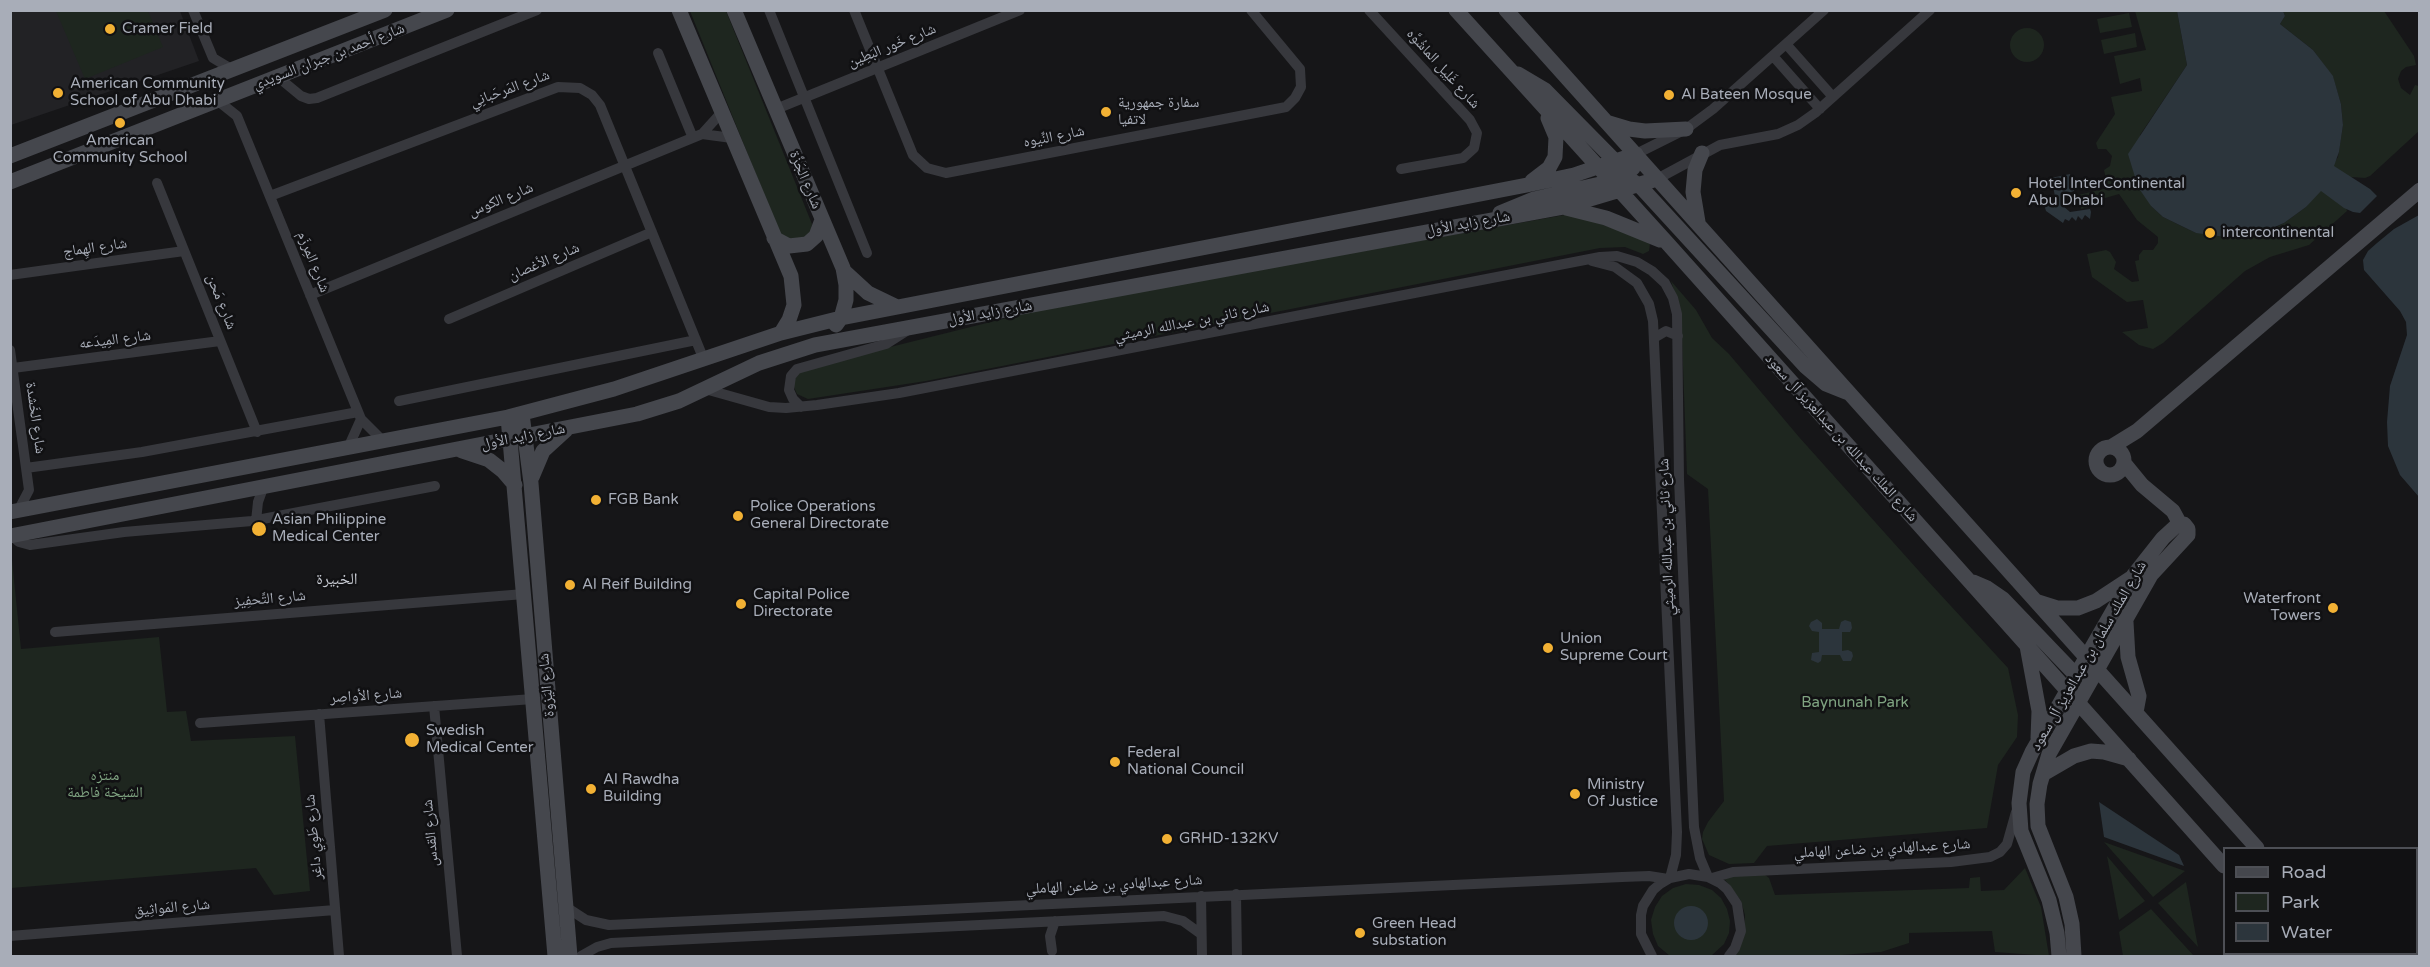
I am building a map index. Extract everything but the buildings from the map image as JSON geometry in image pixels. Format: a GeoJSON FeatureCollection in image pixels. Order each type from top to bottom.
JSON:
{"type":"FeatureCollection","features":[{"type":"Feature","properties":{"kind":"main road","name":"شارع أحمد بن جبران السويدي"},"geometry":{"type":"LineString","coordinates":[[10,156],[385,10]]}},
{"type":"Feature","properties":{"kind":"main road"},"geometry":{"type":"LineString","coordinates":[[679,10],[791,276],[794,295],[792,312],[781,333]]}},
{"type":"Feature","properties":{"kind":"main road","name":"شارع الجَزَّة"},"geometry":{"type":"LineString","coordinates":[[734,10],[843,268],[846,294],[841,318]]}},
{"type":"Feature","properties":{"kind":"main road","name":"شارع الملك عبدالله بن عبدالعزيز آل سعود"},"geometry":{"type":"LineString","coordinates":[[1456,10],[2223,865]]}},
{"type":"Feature","properties":{"kind":"main road"},"geometry":{"type":"LineString","coordinates":[[1506,10],[2255,847]]}},
{"type":"Feature","properties":{"kind":"main road","name":"شارع أحمد بن جبران السويدي"},"geometry":{"type":"LineString","coordinates":[[10,182],[439,12]]}},
{"type":"Feature","properties":{"kind":"main road"},"geometry":{"type":"LineString","coordinates":[[1512,72],[1529,79],[1545,90],[1632,178],[1811,372],[1826,384],[1849,393]]}},
{"type":"Feature","properties":{"kind":"main road"},"geometry":{"type":"LineString","coordinates":[[199,84],[192,98],[201,107]]}},
{"type":"Feature","properties":{"kind":"main road"},"geometry":{"type":"LineString","coordinates":[[1527,185],[1549,168],[1557,150],[1556,137],[1542,105]]}},
{"type":"Feature","properties":{"kind":"main road"},"geometry":{"type":"LineString","coordinates":[[1606,122],[1645,131],[1686,129]]}},
{"type":"Feature","properties":{"kind":"main road"},"geometry":{"type":"LineString","coordinates":[[1700,227],[1693,192],[1695,170],[1702,153]]}},
{"type":"Feature","properties":{"kind":"main road"},"geometry":{"type":"LineString","coordinates":[[1632,178],[1636,154]]}},
{"type":"Feature","properties":{"kind":"main road","name":"شارع زايد الأول"},"geometry":{"type":"LineString","coordinates":[[14,512],[515,415],[614,389],[781,333],[841,318],[1527,185],[1574,175],[1636,154]]}},
{"type":"Feature","properties":{"kind":"main road"},"geometry":{"type":"LineString","coordinates":[[1597,167],[1632,178]]}},
{"type":"Feature","properties":{"kind":"main road","name":"شارع زايد الأول"},"geometry":{"type":"LineString","coordinates":[[11,536],[637,414],[679,401],[759,363],[815,345],[1563,207],[1632,178],[1657,178]]}},
{"type":"Feature","properties":{"kind":"main road"},"geometry":{"type":"LineString","coordinates":[[1490,220],[1507,209],[1534,199],[1615,187]]}},
{"type":"Feature","properties":{"kind":"main road"},"geometry":{"type":"LineString","coordinates":[[2142,485],[2104,473],[2096,461],[2102,449],[2111,447],[2137,430],[2419,191]]}},
{"type":"Feature","properties":{"kind":"main road"},"geometry":{"type":"LineString","coordinates":[[1563,207],[1606,218],[1669,245]]}},
{"type":"Feature","properties":{"kind":"main road"},"geometry":{"type":"LineString","coordinates":[[774,238],[789,246],[801,246],[816,236],[822,220]]}},
{"type":"Feature","properties":{"kind":"main road"},"geometry":{"type":"LineString","coordinates":[[843,268],[868,293],[895,306]]}},
{"type":"Feature","properties":{"kind":"main road"},"geometry":{"type":"LineString","coordinates":[[815,345],[841,318]]}},
{"type":"Feature","properties":{"kind":"main road","name":"شارع اليَزوة"},"geometry":{"type":"LineString","coordinates":[[515,415],[570,957]]}},
{"type":"Feature","properties":{"kind":"main road"},"geometry":{"type":"LineString","coordinates":[[456,450],[473,453],[489,460],[523,484],[543,451],[558,435],[571,427]]}},
{"type":"Feature","properties":{"kind":"main road"},"geometry":{"type":"LineString","coordinates":[[2113,474],[2120,470],[2137,430]]}},
{"type":"Feature","properties":{"kind":"main road"},"geometry":{"type":"LineString","coordinates":[[2111,447],[2120,451],[2124,461],[2142,485],[2173,512],[2181,524]]}},
{"type":"Feature","properties":{"kind":"main road","name":"شارع اليَزوة"},"geometry":{"type":"LineString","coordinates":[[523,484],[524,594],[555,957]]}},
{"type":"Feature","properties":{"kind":"main road"},"geometry":{"type":"LineString","coordinates":[[2162,503],[2163,538]]}},
{"type":"Feature","properties":{"kind":"main road","name":"شارع الملك سلمان بن عبدالعزيز آل سعود"},"geometry":{"type":"LineString","coordinates":[[2059,957],[2054,916],[2043,884],[2025,845],[2019,819],[2023,772],[2037,742],[2133,576],[2163,538],[2181,524],[2188,529],[2188,535],[2151,575],[2049,754],[2038,794],[2038,826],[2066,897],[2072,924],[2074,957]]}},
{"type":"Feature","properties":{"kind":"main road"},"geometry":{"type":"LineString","coordinates":[[2034,600],[2057,608],[2078,608],[2096,601],[2133,576]]}},
{"type":"Feature","properties":{"kind":"main road"},"geometry":{"type":"LineString","coordinates":[[1969,581],[1987,588],[2003,599],[2077,673],[2088,674],[2098,669]]}},
{"type":"Feature","properties":{"kind":"main road"},"geometry":{"type":"LineString","coordinates":[[2126,622],[2128,657],[2139,696],[2136,712]]}},
{"type":"Feature","properties":{"kind":"main road"},"geometry":{"type":"LineString","coordinates":[[2027,646],[2039,711],[2037,742]]}},
{"type":"Feature","properties":{"kind":"main road"},"geometry":{"type":"LineString","coordinates":[[2043,774],[2079,753],[2091,751],[2104,752],[2131,760]]}},
{"type":"Feature","properties":{"kind":"street"},"geometry":{"type":"LineString","coordinates":[[193,10],[213,58],[234,70]]}},
{"type":"Feature","properties":{"kind":"street"},"geometry":{"type":"LineString","coordinates":[[278,77],[301,96],[309,99],[317,98],[537,10]]}},
{"type":"Feature","properties":{"kind":"street"},"geometry":{"type":"LineString","coordinates":[[769,10],[867,253]]}},
{"type":"Feature","properties":{"kind":"street","name":"شارع النِّيوه"},"geometry":{"type":"LineString","coordinates":[[854,10],[913,155],[922,165],[933,171],[953,172],[1286,106],[1295,98],[1301,87],[1300,69],[1251,10]]}},
{"type":"Feature","properties":{"kind":"street","name":"شارع خَور البَطِين"},"geometry":{"type":"LineString","coordinates":[[776,109],[1020,10]]}},
{"type":"Feature","properties":{"kind":"street","name":"شارع غَلِيل الماشُوَّه"},"geometry":{"type":"LineString","coordinates":[[1369,10],[1470,120],[1477,134],[1474,148],[1463,158],[1401,169]]}},
{"type":"Feature","properties":{"kind":"street","name":"شارع زايد الأول"},"geometry":{"type":"LineString","coordinates":[[1636,154],[1686,129],[1727,99],[1824,10]]}},
{"type":"Feature","properties":{"kind":"street","name":"شارع زايد الأول"},"geometry":{"type":"LineString","coordinates":[[1657,178],[1702,153],[1729,142],[1789,130],[1820,109],[1930,10]]}},
{"type":"Feature","properties":{"kind":"street"},"geometry":{"type":"LineString","coordinates":[[1786,44],[1833,97]]}},
{"type":"Feature","properties":{"kind":"street"},"geometry":{"type":"LineString","coordinates":[[658,53],[698,136]]}},
{"type":"Feature","properties":{"kind":"street"},"geometry":{"type":"LineString","coordinates":[[1773,56],[1820,109]]}},
{"type":"Feature","properties":{"kind":"street"},"geometry":{"type":"LineString","coordinates":[[199,84],[213,58]]}},
{"type":"Feature","properties":{"kind":"street","name":"شارع المَرحَبانِي"},"geometry":{"type":"LineString","coordinates":[[270,196],[566,86],[580,88],[596,100],[704,360]]}},
{"type":"Feature","properties":{"kind":"street"},"geometry":{"type":"LineString","coordinates":[[237,116],[242,91]]}},
{"type":"Feature","properties":{"kind":"street","name":"شارع المِرزَم"},"geometry":{"type":"LineString","coordinates":[[217,100],[237,116],[360,416],[383,441]]}},
{"type":"Feature","properties":{"kind":"street","name":"شارع الكوس"},"geometry":{"type":"LineString","coordinates":[[310,295],[698,136],[721,113]]}},
{"type":"Feature","properties":{"kind":"street","name":"شارع الكوس"},"geometry":{"type":"LineString","coordinates":[[698,136],[732,138]]}},
{"type":"Feature","properties":{"kind":"street","name":"شارع مَحن"},"geometry":{"type":"LineString","coordinates":[[157,183],[257,432]]}},
{"type":"Feature","properties":{"kind":"street","name":"شارع الأغصان"},"geometry":{"type":"LineString","coordinates":[[449,319],[652,232]]}},
{"type":"Feature","properties":{"kind":"street","name":"شارع الهِماج"},"geometry":{"type":"LineString","coordinates":[[10,275],[184,251]]}},
{"type":"Feature","properties":{"kind":"street","name":"شارع ثاني بن عبدالله الرميثي"},"geometry":{"type":"LineString","coordinates":[[705,389],[758,404],[786,408],[801,407],[910,391],[1600,256],[1617,256],[1637,262],[1652,271],[1665,283],[1673,298],[1677,314],[1679,479],[1694,827],[1700,858],[1710,878]]}},
{"type":"Feature","properties":{"kind":"street","name":"شارع ثاني بن عبدالله الرميثي"},"geometry":{"type":"LineString","coordinates":[[1588,260],[1615,267],[1637,283],[1646,296],[1652,313],[1677,832],[1676,855],[1669,878]]}},
{"type":"Feature","properties":{"kind":"street"},"geometry":{"type":"LineString","coordinates":[[801,407],[793,399],[789,390],[791,376],[797,369],[886,344],[902,336],[912,327]]}},
{"type":"Feature","properties":{"kind":"street"},"geometry":{"type":"LineString","coordinates":[[1654,338],[1666,331],[1678,336]]}},
{"type":"Feature","properties":{"kind":"street"},"geometry":{"type":"LineString","coordinates":[[399,401],[696,340]]}},
{"type":"Feature","properties":{"kind":"street","name":"شارع المِيدَعه"},"geometry":{"type":"LineString","coordinates":[[13,368],[220,341]]}},
{"type":"Feature","properties":{"kind":"street","name":"شارع الخَشدة"},"geometry":{"type":"LineString","coordinates":[[10,350],[13,368],[14,411],[29,490]]}},
{"type":"Feature","properties":{"kind":"street"},"geometry":{"type":"LineString","coordinates":[[26,468],[142,452],[360,416],[348,448]]}},
{"type":"Feature","properties":{"kind":"street"},"geometry":{"type":"LineString","coordinates":[[11,536],[19,542],[30,545],[124,532],[256,521],[435,486]]}},
{"type":"Feature","properties":{"kind":"street"},"geometry":{"type":"LineString","coordinates":[[256,521],[258,502],[263,488]]}},
{"type":"Feature","properties":{"kind":"street"},"geometry":{"type":"LineString","coordinates":[[14,512],[29,490],[49,505]]}},
{"type":"Feature","properties":{"kind":"street","name":"شارع التَّحفِيز"},"geometry":{"type":"LineString","coordinates":[[54,632],[524,594]]}},
{"type":"Feature","properties":{"kind":"street","name":"شارع الأواصِر"},"geometry":{"type":"LineString","coordinates":[[200,723],[533,699]]}},
{"type":"Feature","properties":{"kind":"street","name":"شارع القدس"},"geometry":{"type":"LineString","coordinates":[[434,706],[458,957]]}},
{"type":"Feature","properties":{"kind":"street","name":"شارع طَوِي داغِر"},"geometry":{"type":"LineString","coordinates":[[319,714],[339,957]]}},
{"type":"Feature","properties":{"kind":"street","name":"شارع عبدالهادي بن ضاعن الهاملي"},"geometry":{"type":"LineString","coordinates":[[566,907],[578,916],[601,924],[656,923],[1630,876],[1669,878],[1689,874],[1710,878],[1733,872],[1951,862],[1990,857],[2000,852],[2007,844],[2019,803]]}},
{"type":"Feature","properties":{"kind":"street"},"geometry":{"type":"LineString","coordinates":[[1652,957],[1641,934],[1641,915],[1647,898],[1653,890],[1669,878]]}},
{"type":"Feature","properties":{"kind":"street"},"geometry":{"type":"LineString","coordinates":[[1710,878],[1727,889],[1740,913],[1741,931],[1729,957]]}},
{"type":"Feature","properties":{"kind":"street"},"geometry":{"type":"LineString","coordinates":[[1236,894],[1237,957]]}},
{"type":"Feature","properties":{"kind":"street"},"geometry":{"type":"LineString","coordinates":[[1201,896],[1202,957]]}},
{"type":"Feature","properties":{"kind":"street","name":"شارع المَواثِيق"},"geometry":{"type":"LineString","coordinates":[[10,936],[335,910]]}},
{"type":"Feature","properties":{"kind":"street"},"geometry":{"type":"LineString","coordinates":[[581,957],[597,947],[611,943],[1164,916],[1183,921],[1201,934]]}},
{"type":"Feature","properties":{"kind":"street"},"geometry":{"type":"LineString","coordinates":[[1052,951],[1050,936],[1055,921]]}},
{"type":"Feature","properties":{"kind":"street"},"geometry":{"type":"LineString","coordinates":[[656,923],[654,934],[657,940]]}},
{"type":"Feature","properties":{"kind":"shaded area","name":"American Community School of Abu Dhabi"},"geometry":{"type":"Polygon","coordinates":[[[10,11],[180,11],[199,61],[11,125],[10,11]]]}},
{"type":"Feature","properties":{"kind":"green space","name":"Cramer Field"},"geometry":{"type":"Polygon","coordinates":[[[56,11],[148,11],[163,47],[85,79],[56,11]]]}},
{"type":"Feature","properties":{"kind":"green space"},"geometry":{"type":"Polygon","coordinates":[[[690,11],[726,11],[812,224],[811,233],[796,243],[780,234],[690,11]]]}},
{"type":"Feature","properties":{"kind":"green space"},"geometry":{"type":"Polygon","coordinates":[[[2135,11],[2177,11],[2187,65],[2140,135],[2151,206],[2163,217],[2196,233],[2269,231],[2284,223],[2306,207],[2338,157],[2343,125],[2341,104],[2333,77],[2313,50],[2280,24],[2285,16],[2283,11],[2384,11],[2414,56],[2416,65],[2406,67],[2401,71],[2398,79],[2401,88],[2410,95],[2415,85],[2419,86],[2419,131],[2370,176],[2351,177],[2345,203],[2347,211],[2309,245],[2270,257],[2245,271],[2163,343],[2153,349],[2139,345],[2122,332],[2148,328],[2143,300],[2127,302],[2092,277],[2087,254],[2106,250],[2110,252],[2116,262],[2114,269],[2132,282],[2139,281],[2135,261],[2139,260],[2139,255],[2143,250],[2153,250],[2158,243],[2158,237],[2137,220],[2119,194],[2095,201],[2096,205],[2081,209],[2078,195],[2108,188],[2104,170],[2110,166],[2112,156],[2106,149],[2098,149],[2096,143],[2115,114],[2111,97],[2142,91],[2140,78],[2120,84],[2114,56],[2146,50],[2135,11]]]}},
{"type":"Feature","properties":{"kind":"green space"},"geometry":{"type":"Polygon","coordinates":[[[2129,13],[2132,27],[2100,33],[2097,19],[2129,13]]]}},
{"type":"Feature","properties":{"kind":"green space"},"geometry":{"type":"Polygon","coordinates":[[[2027,28],[2039,33],[2044,45],[2039,57],[2027,62],[2015,57],[2010,45],[2015,33],[2027,28]]]}},
{"type":"Feature","properties":{"kind":"green space"},"geometry":{"type":"Polygon","coordinates":[[[2135,33],[2137,47],[2104,54],[2101,40],[2135,33]]]}},
{"type":"Feature","properties":{"kind":"green space"},"geometry":{"type":"Polygon","coordinates":[[[1570,214],[1640,237],[1650,244],[1649,251],[1643,254],[1625,247],[1600,248],[926,381],[808,399],[797,394],[793,385],[802,369],[1059,305],[1570,214]]]}},
{"type":"Feature","properties":{"kind":"green space","name":"Baynunah Park"},"geometry":{"type":"Polygon","coordinates":[[[1671,281],[1696,310],[1712,338],[1729,354],[1799,437],[2008,668],[2018,715],[2017,737],[1998,765],[1987,828],[1767,846],[1754,863],[1729,864],[1709,855],[1702,839],[1703,832],[1724,801],[1708,489],[1687,474],[1681,312],[1671,281]]]}},
{"type":"Feature","properties":{"kind":"green space","name":"منتزه الشيخة فاطمة"},"geometry":{"type":"Polygon","coordinates":[[[11,550],[21,649],[159,637],[167,712],[186,711],[191,741],[295,736],[310,891],[274,895],[256,868],[11,888],[11,550]]]}},
{"type":"Feature","properties":{"kind":"green space"},"geometry":{"type":"Polygon","coordinates":[[[2104,842],[2185,871],[2153,897],[2104,842]]]}},
{"type":"Feature","properties":{"kind":"green space"},"geometry":{"type":"Polygon","coordinates":[[[2107,856],[2145,901],[2119,920],[2107,856]]]}},
{"type":"Feature","properties":{"kind":"green space"},"geometry":{"type":"Polygon","coordinates":[[[2025,868],[2041,907],[2049,956],[1995,952],[1992,931],[1909,933],[1909,943],[1881,952],[1828,956],[1734,956],[1744,933],[1745,915],[1741,901],[1723,877],[1764,874],[1769,878],[1775,895],[1969,888],[1970,878],[1980,877],[1981,891],[2004,890],[2025,868]]]}},
{"type":"Feature","properties":{"kind":"green space"},"geometry":{"type":"Polygon","coordinates":[[[2186,882],[2198,947],[2158,903],[2186,882]]]}},
{"type":"Feature","properties":{"kind":"green space"},"geometry":{"type":"Polygon","coordinates":[[[1686,884],[1699,885],[1712,890],[1721,898],[1727,909],[1730,921],[1729,933],[1724,944],[1711,956],[1670,956],[1658,946],[1653,934],[1651,920],[1662,896],[1673,888],[1686,884]]]}},
{"type":"Feature","properties":{"kind":"green space"},"geometry":{"type":"Polygon","coordinates":[[[2151,909],[2194,956],[2123,956],[2119,932],[2151,909]]]}},
{"type":"Feature","properties":{"kind":"water"},"geometry":{"type":"Polygon","coordinates":[[[2177,11],[2283,11],[2285,16],[2280,24],[2313,50],[2333,76],[2341,104],[2343,125],[2339,152],[2334,166],[2377,196],[2360,213],[2344,208],[2321,191],[2306,207],[2284,223],[2254,236],[2233,238],[2196,233],[2163,217],[2151,206],[2138,187],[2128,154],[2187,65],[2177,11]]]}},
{"type":"Feature","properties":{"kind":"water"},"geometry":{"type":"Polygon","coordinates":[[[2070,174],[2074,191],[2065,194],[2062,205],[2070,212],[2090,209],[2090,219],[2085,215],[2082,220],[2078,216],[2076,221],[2072,217],[2069,221],[2065,219],[2063,223],[2046,211],[2042,198],[2055,196],[2051,178],[2070,174]]]}},
{"type":"Feature","properties":{"kind":"water"},"geometry":{"type":"Polygon","coordinates":[[[2419,215],[2419,497],[2400,475],[2388,446],[2390,386],[2407,335],[2406,322],[2400,311],[2364,270],[2363,260],[2368,251],[2394,229],[2419,215]]]}},
{"type":"Feature","properties":{"kind":"water"},"geometry":{"type":"Polygon","coordinates":[[[1817,619],[1822,623],[1822,629],[1839,629],[1841,622],[1845,620],[1851,622],[1850,632],[1842,632],[1842,651],[1852,652],[1851,661],[1843,661],[1840,655],[1822,655],[1818,663],[1811,660],[1812,653],[1819,652],[1819,632],[1812,631],[1809,626],[1817,619]]]}},
{"type":"Feature","properties":{"kind":"water"},"geometry":{"type":"Polygon","coordinates":[[[2099,802],[2179,855],[2184,866],[2104,837],[2099,802]]]}},
{"type":"Feature","properties":{"kind":"water"},"geometry":{"type":"Polygon","coordinates":[[[1691,906],[1703,911],[1708,923],[1703,935],[1691,940],[1679,935],[1674,923],[1679,911],[1691,906]]]}},
{"type":"Feature","properties":{"kind":"place","name":"Cramer Field"},"geometry":{"type":"Point","coordinates":[110,29]}},
{"type":"Feature","properties":{"kind":"place","name":"American Community School of Abu Dhabi"},"geometry":{"type":"Point","coordinates":[58,93]}},
{"type":"Feature","properties":{"kind":"place","name":"Al Bateen Mosque"},"geometry":{"type":"Point","coordinates":[1669,95]}},
{"type":"Feature","properties":{"kind":"place","name":"سفارة جمهورية لاتفيا"},"geometry":{"type":"Point","coordinates":[1106,112]}},
{"type":"Feature","properties":{"kind":"place","name":"American Community School"},"geometry":{"type":"Point","coordinates":[120,123]}},
{"type":"Feature","properties":{"kind":"place","name":"Hotel InterContinental Abu Dhabi"},"geometry":{"type":"Point","coordinates":[2016,193]}},
{"type":"Feature","properties":{"kind":"place","name":"intercontinental"},"geometry":{"type":"Point","coordinates":[2210,233]}},
{"type":"Feature","properties":{"kind":"place","name":"FGB Bank"},"geometry":{"type":"Point","coordinates":[596,500]}},
{"type":"Feature","properties":{"kind":"place","name":"Police Operations General Directorate"},"geometry":{"type":"Point","coordinates":[738,516]}},
{"type":"Feature","properties":{"kind":"place","name":"Asian Philippine Medical Center"},"geometry":{"type":"Point","coordinates":[259,529]}},
{"type":"Feature","properties":{"kind":"place","name":"Al Reif Building"},"geometry":{"type":"Point","coordinates":[570,585]}},
{"type":"Feature","properties":{"kind":"place","name":"Capital Police Directorate"},"geometry":{"type":"Point","coordinates":[741,604]}},
{"type":"Feature","properties":{"kind":"place","name":"Waterfront Towers"},"geometry":{"type":"Point","coordinates":[2333,608]}},
{"type":"Feature","properties":{"kind":"place","name":"Union Supreme Court"},"geometry":{"type":"Point","coordinates":[1548,648]}},
{"type":"Feature","properties":{"kind":"place","name":"Swedish Medical Center"},"geometry":{"type":"Point","coordinates":[412,740]}},
{"type":"Feature","properties":{"kind":"place","name":"Federal National Council"},"geometry":{"type":"Point","coordinates":[1115,762]}},
{"type":"Feature","properties":{"kind":"place","name":"Al Rawdha Building"},"geometry":{"type":"Point","coordinates":[591,789]}},
{"type":"Feature","properties":{"kind":"place","name":"Ministry Of Justice"},"geometry":{"type":"Point","coordinates":[1575,794]}},
{"type":"Feature","properties":{"kind":"place","name":"GRHD-132KV"},"geometry":{"type":"Point","coordinates":[1167,839]}},
{"type":"Feature","properties":{"kind":"place","name":"Green Head substation"},"geometry":{"type":"Point","coordinates":[1360,933]}},
{"type":"Feature","properties":{"kind":"district","name":"الخبيرة"},"geometry":{"type":"Point","coordinates":[337,580]}}]}
